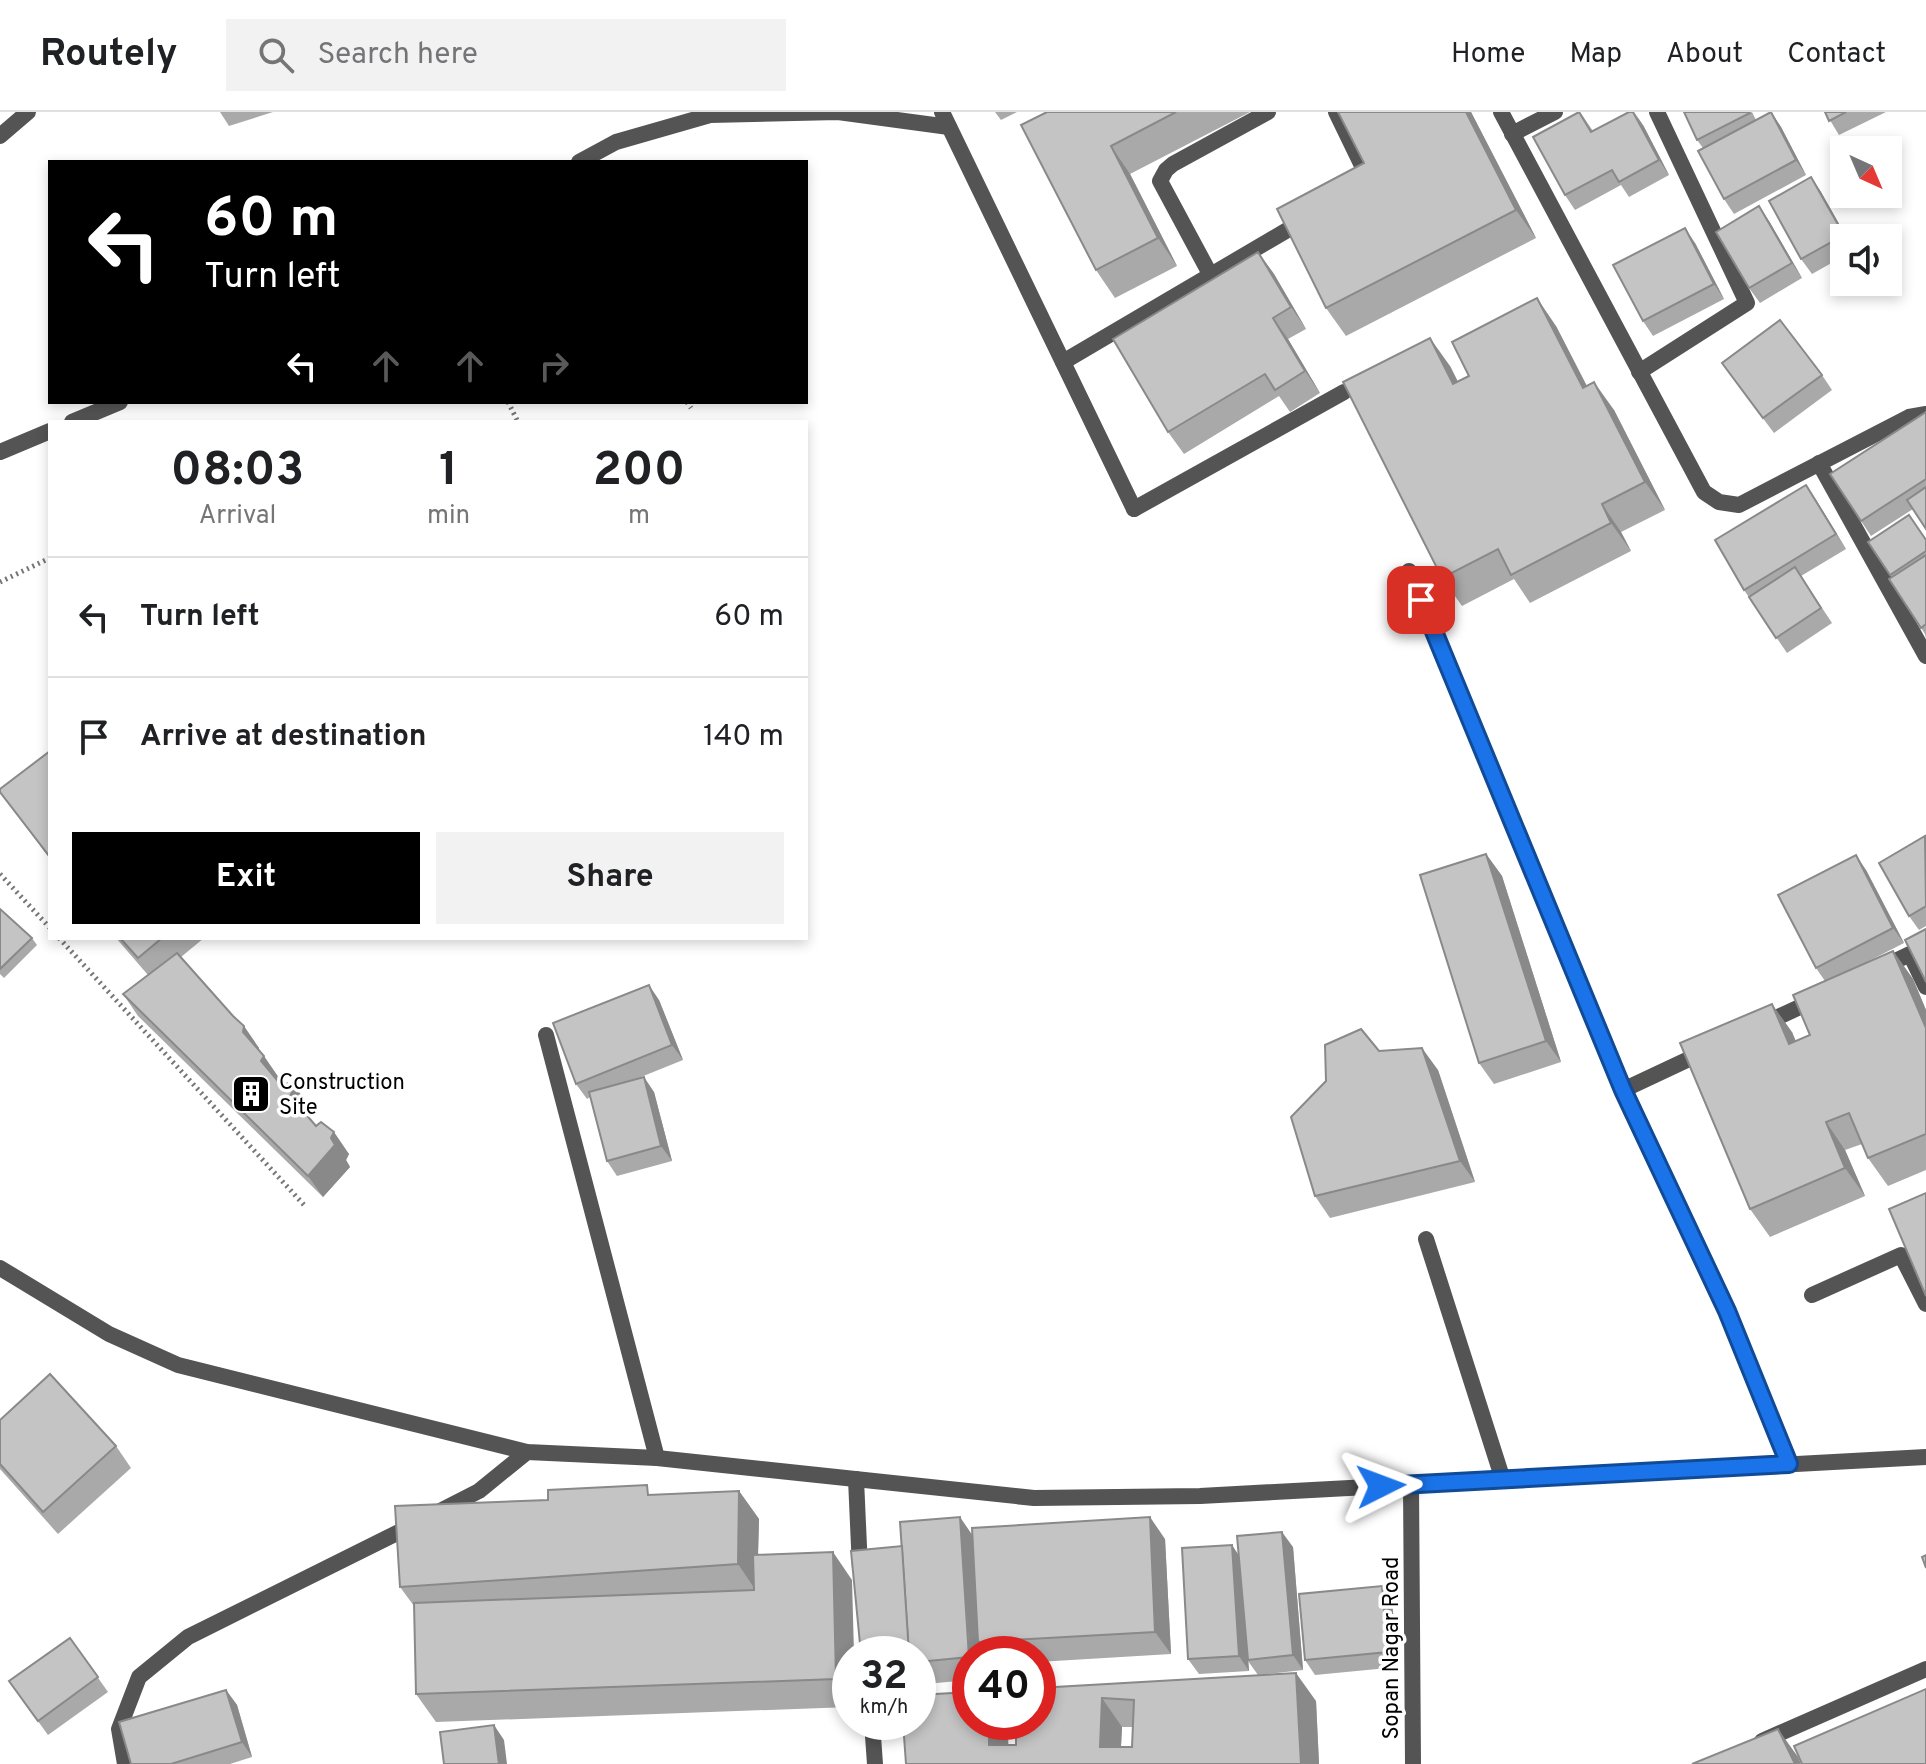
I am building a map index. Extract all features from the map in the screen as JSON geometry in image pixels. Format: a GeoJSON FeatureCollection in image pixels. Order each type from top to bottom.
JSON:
{"type":"FeatureCollection","features":[{"type":"Feature","properties":{"kind":"street"},"geometry":{"type":"LineString","coordinates":[[0,136],[28,112]]}},
{"type":"Feature","properties":{"kind":"street"},"geometry":{"type":"LineString","coordinates":[[583,160],[616,142],[710,115],[838,112],[946,120],[1134,509],[1344,392]]}},
{"type":"Feature","properties":{"kind":"street"},"geometry":{"type":"LineString","coordinates":[[1210,274],[1160,181],[1173,164],[1268,112]]}},
{"type":"Feature","properties":{"kind":"street"},"geometry":{"type":"LineString","coordinates":[[1336,112],[1368,178],[1359,190]]}},
{"type":"Feature","properties":{"kind":"street"},"geometry":{"type":"LineString","coordinates":[[1501,112],[1704,492],[1719,502],[1739,505],[1909,417],[1926,414]]}},
{"type":"Feature","properties":{"kind":"street"},"geometry":{"type":"LineString","coordinates":[[1512,134],[1555,112]]}},
{"type":"Feature","properties":{"kind":"street"},"geometry":{"type":"LineString","coordinates":[[1639,372],[1747,303],[1657,112]]}},
{"type":"Feature","properties":{"kind":"street"},"geometry":{"type":"LineString","coordinates":[[1063,362],[1318,213]]}},
{"type":"Feature","properties":{"kind":"street"},"geometry":{"type":"LineString","coordinates":[[77,420],[115,404]]}},
{"type":"Feature","properties":{"kind":"street"},"geometry":{"type":"LineString","coordinates":[[0,452],[48,432]]}},
{"type":"Feature","properties":{"kind":"street"},"geometry":{"type":"LineString","coordinates":[[1819,463],[1926,656]]}},
{"type":"Feature","properties":{"kind":"street"},"geometry":{"type":"LineString","coordinates":[[1409,571],[1623,1090],[1727,1311],[1789,1464]]}},
{"type":"Feature","properties":{"kind":"street"},"geometry":{"type":"LineString","coordinates":[[1867,975],[1910,954],[1926,987]]}},
{"type":"Feature","properties":{"kind":"street"},"geometry":{"type":"LineString","coordinates":[[1752,1029],[1824,995]]}},
{"type":"Feature","properties":{"kind":"street"},"geometry":{"type":"LineString","coordinates":[[546,1035],[657,1458]]}},
{"type":"Feature","properties":{"kind":"street"},"geometry":{"type":"LineString","coordinates":[[1623,1090],[1724,1043]]}},
{"type":"Feature","properties":{"kind":"street"},"geometry":{"type":"LineString","coordinates":[[1426,1239],[1503,1480]]}},
{"type":"Feature","properties":{"kind":"street"},"geometry":{"type":"LineString","coordinates":[[1812,1295],[1901,1255],[1926,1304]]}},
{"type":"Feature","properties":{"kind":"street"},"geometry":{"type":"LineString","coordinates":[[0,1268],[109,1334],[178,1365],[527,1452],[657,1458],[1034,1498],[1200,1496],[1926,1457]]}},
{"type":"Feature","properties":{"kind":"street"},"geometry":{"type":"LineString","coordinates":[[125,1764],[119,1729],[139,1677],[188,1637],[479,1491],[527,1452]]}},
{"type":"Feature","properties":{"kind":"street"},"geometry":{"type":"LineString","coordinates":[[856,1479],[861,1579]]}},
{"type":"Feature","properties":{"kind":"street","name":"Sopan Nagar Road"},"geometry":{"type":"LineString","coordinates":[[1411,1485],[1413,1764]]}},
{"type":"Feature","properties":{"kind":"street"},"geometry":{"type":"LineString","coordinates":[[1752,1745],[1926,1669]]}},
{"type":"Feature","properties":{"kind":"street"},"geometry":{"type":"LineString","coordinates":[[873,1740],[875,1764]]}},
{"type":"Feature","properties":{"kind":"path"},"geometry":{"type":"LineString","coordinates":[[0,582],[48,559]]}},
{"type":"Feature","properties":{"kind":"path"},"geometry":{"type":"LineString","coordinates":[[0,874],[48,926]]}},
{"type":"Feature","properties":{"kind":"path"},"geometry":{"type":"LineString","coordinates":[[61,940],[305,1206]]}},
{"type":"Feature","properties":{"kind":"building"},"geometry":{"type":"Polygon","coordinates":[[[1047,112],[1176,112],[1111,146],[1158,238],[1096,270],[1021,125],[1047,112]]]}},
{"type":"Feature","properties":{"kind":"building"},"geometry":{"type":"Polygon","coordinates":[[[1338,112],[1466,112],[1516,210],[1326,308],[1277,209],[1364,163],[1338,112]]]}},
{"type":"Feature","properties":{"kind":"building"},"geometry":{"type":"Polygon","coordinates":[[[1579,112],[1591,132],[1633,112],[1659,160],[1619,182],[1612,170],[1565,195],[1533,137],[1579,112]]]}},
{"type":"Feature","properties":{"kind":"building"},"geometry":{"type":"Polygon","coordinates":[[[1684,112],[1749,112],[1750,113],[1697,140],[1684,112]]]}},
{"type":"Feature","properties":{"kind":"building"},"geometry":{"type":"Polygon","coordinates":[[[1771,112],[1796,160],[1724,199],[1698,151],[1771,112]]]}},
{"type":"Feature","properties":{"kind":"building"},"geometry":{"type":"Polygon","coordinates":[[[1825,112],[1846,112],[1829,121],[1825,112]]]}},
{"type":"Feature","properties":{"kind":"building"},"geometry":{"type":"Polygon","coordinates":[[[1811,177],[1838,224],[1830,224],[1830,243],[1801,259],[1769,201],[1811,177]]]}},
{"type":"Feature","properties":{"kind":"building"},"geometry":{"type":"Polygon","coordinates":[[[1759,206],[1792,263],[1749,288],[1716,232],[1759,206]]]}},
{"type":"Feature","properties":{"kind":"building"},"geometry":{"type":"Polygon","coordinates":[[[1685,228],[1714,284],[1643,321],[1613,265],[1685,228]]]}},
{"type":"Feature","properties":{"kind":"building"},"geometry":{"type":"Polygon","coordinates":[[[1258,252],[1291,307],[1273,318],[1305,371],[1275,390],[1265,374],[1168,432],[1113,339],[1258,252]]]}},
{"type":"Feature","properties":{"kind":"building"},"geometry":{"type":"Polygon","coordinates":[[[1537,298],[1583,388],[1594,382],[1645,482],[1602,504],[1611,523],[1511,575],[1498,549],[1442,578],[1343,382],[1430,338],[1453,384],[1469,376],[1452,342],[1537,298]]]}},
{"type":"Feature","properties":{"kind":"building"},"geometry":{"type":"Polygon","coordinates":[[[1780,320],[1822,375],[1763,418],[1722,363],[1780,320]]]}},
{"type":"Feature","properties":{"kind":"building"},"geometry":{"type":"Polygon","coordinates":[[[1926,412],[1926,479],[1861,521],[1830,474],[1926,412]]]}},
{"type":"Feature","properties":{"kind":"building"},"geometry":{"type":"Polygon","coordinates":[[[1806,485],[1836,534],[1744,590],[1715,540],[1806,485]]]}},
{"type":"Feature","properties":{"kind":"building"},"geometry":{"type":"Polygon","coordinates":[[[1926,487],[1926,529],[1907,500],[1926,487]]]}},
{"type":"Feature","properties":{"kind":"building"},"geometry":{"type":"Polygon","coordinates":[[[1909,515],[1926,540],[1926,551],[1890,575],[1868,542],[1909,515]]]}},
{"type":"Feature","properties":{"kind":"building"},"geometry":{"type":"Polygon","coordinates":[[[1926,555],[1926,624],[1921,628],[1889,579],[1926,555]]]}},
{"type":"Feature","properties":{"kind":"building"},"geometry":{"type":"Polygon","coordinates":[[[1795,567],[1821,608],[1776,638],[1749,597],[1795,567]]]}},
{"type":"Feature","properties":{"kind":"building"},"geometry":{"type":"Polygon","coordinates":[[[48,753],[48,854],[0,792],[48,753]]]}},
{"type":"Feature","properties":{"kind":"building"},"geometry":{"type":"Polygon","coordinates":[[[1925,836],[1926,906],[1909,916],[1879,863],[1925,836]]]}},
{"type":"Feature","properties":{"kind":"building"},"geometry":{"type":"Polygon","coordinates":[[[1486,854],[1546,1041],[1479,1063],[1420,875],[1486,854]]]}},
{"type":"Feature","properties":{"kind":"building"},"geometry":{"type":"Polygon","coordinates":[[[1856,855],[1893,928],[1816,968],[1778,895],[1856,855]]]}},
{"type":"Feature","properties":{"kind":"building"},"geometry":{"type":"Polygon","coordinates":[[[0,909],[32,938],[0,969],[0,909]]]}},
{"type":"Feature","properties":{"kind":"building"},"geometry":{"type":"Polygon","coordinates":[[[1926,929],[1926,982],[1905,940],[1926,929]]]}},
{"type":"Feature","properties":{"kind":"building"},"geometry":{"type":"Polygon","coordinates":[[[122,940],[160,940],[138,958],[122,940]]]}},
{"type":"Feature","properties":{"kind":"building"},"geometry":{"type":"Polygon","coordinates":[[[1893,951],[1926,1028],[1926,1134],[1868,1158],[1849,1113],[1826,1122],[1845,1168],[1750,1209],[1680,1043],[1772,1004],[1789,1044],[1810,1035],[1793,995],[1893,951]]]}},
{"type":"Feature","properties":{"kind":"building","name":"Construction Site"},"geometry":{"type":"Polygon","coordinates":[[[177,953],[244,1026],[243,1032],[264,1056],[261,1061],[282,1086],[288,1083],[295,1086],[290,1096],[316,1126],[321,1122],[334,1132],[331,1138],[335,1145],[308,1176],[123,994],[177,953]]]}},
{"type":"Feature","properties":{"kind":"building"},"geometry":{"type":"Polygon","coordinates":[[[649,985],[672,1045],[576,1084],[553,1023],[649,985]]]}},
{"type":"Feature","properties":{"kind":"building"},"geometry":{"type":"Polygon","coordinates":[[[1361,1029],[1379,1051],[1422,1048],[1460,1161],[1315,1196],[1291,1117],[1326,1081],[1325,1045],[1361,1029]]]}},
{"type":"Feature","properties":{"kind":"building"},"geometry":{"type":"Polygon","coordinates":[[[644,1077],[661,1146],[607,1161],[589,1092],[644,1077]]]}},
{"type":"Feature","properties":{"kind":"building"},"geometry":{"type":"Polygon","coordinates":[[[1926,1193],[1926,1296],[1889,1209],[1926,1193]]]}},
{"type":"Feature","properties":{"kind":"building"},"geometry":{"type":"Polygon","coordinates":[[[50,1374],[116,1446],[43,1512],[0,1464],[0,1420],[50,1374]]]}},
{"type":"Feature","properties":{"kind":"building"},"geometry":{"type":"Polygon","coordinates":[[[647,1485],[648,1495],[739,1491],[738,1564],[400,1587],[395,1506],[548,1500],[548,1490],[647,1485]]]}},
{"type":"Feature","properties":{"kind":"building"},"geometry":{"type":"Polygon","coordinates":[[[960,1517],[968,1636],[952,1636],[952,1659],[936,1660],[936,1636],[908,1636],[900,1522],[960,1517]]]}},
{"type":"Feature","properties":{"kind":"building"},"geometry":{"type":"Polygon","coordinates":[[[1150,1517],[1155,1632],[1056,1638],[978,1636],[972,1528],[1150,1517]]]}},
{"type":"Feature","properties":{"kind":"building"},"geometry":{"type":"Polygon","coordinates":[[[1282,1532],[1293,1655],[1248,1660],[1237,1536],[1282,1532]]]}},
{"type":"Feature","properties":{"kind":"building"},"geometry":{"type":"Polygon","coordinates":[[[1232,1545],[1239,1656],[1188,1659],[1182,1548],[1232,1545]]]}},
{"type":"Feature","properties":{"kind":"building"},"geometry":{"type":"Polygon","coordinates":[[[902,1546],[908,1636],[859,1636],[851,1551],[902,1546]]]}},
{"type":"Feature","properties":{"kind":"building"},"geometry":{"type":"Polygon","coordinates":[[[833,1552],[835,1636],[832,1636],[832,1679],[416,1694],[414,1603],[754,1590],[753,1555],[833,1552]]]}},
{"type":"Feature","properties":{"kind":"building"},"geometry":{"type":"Polygon","coordinates":[[[1382,1586],[1388,1652],[1305,1660],[1299,1594],[1382,1586]]]}},
{"type":"Feature","properties":{"kind":"building"},"geometry":{"type":"Polygon","coordinates":[[[70,1638],[98,1677],[38,1721],[9,1681],[70,1638]]]}},
{"type":"Feature","properties":{"kind":"building"},"geometry":{"type":"Polygon","coordinates":[[[1296,1673],[1301,1764],[906,1764],[904,1740],[936,1740],[936,1694],[952,1693],[952,1740],[989,1740],[989,1745],[1016,1745],[1016,1740],[1056,1740],[1056,1687],[1296,1673]],[[1102,1698],[1100,1747],[1132,1747],[1134,1700],[1102,1698]]]}},
{"type":"Feature","properties":{"kind":"building"},"geometry":{"type":"Polygon","coordinates":[[[1926,1689],[1926,1764],[1802,1764],[1794,1746],[1926,1689]]]}},
{"type":"Feature","properties":{"kind":"building"},"geometry":{"type":"Polygon","coordinates":[[[226,1690],[242,1742],[171,1764],[131,1764],[119,1722],[226,1690]]]}},
{"type":"Feature","properties":{"kind":"building"},"geometry":{"type":"Polygon","coordinates":[[[494,1725],[499,1764],[444,1764],[440,1732],[494,1725]]]}},
{"type":"Feature","properties":{"kind":"building"},"geometry":{"type":"Polygon","coordinates":[[[1778,1729],[1795,1764],[1692,1764],[1778,1729]]]}},
{"type":"Feature","properties":{"kind":"place","name":"Construction Site"},"geometry":{"type":"Point","coordinates":[251,1094]}},
{"type":"Feature","properties":{"kind":"route"},"geometry":{"type":"LineString","coordinates":[[1381,1486],[1789,1464],[1727,1311],[1623,1090],[1421,600]]}}]}
